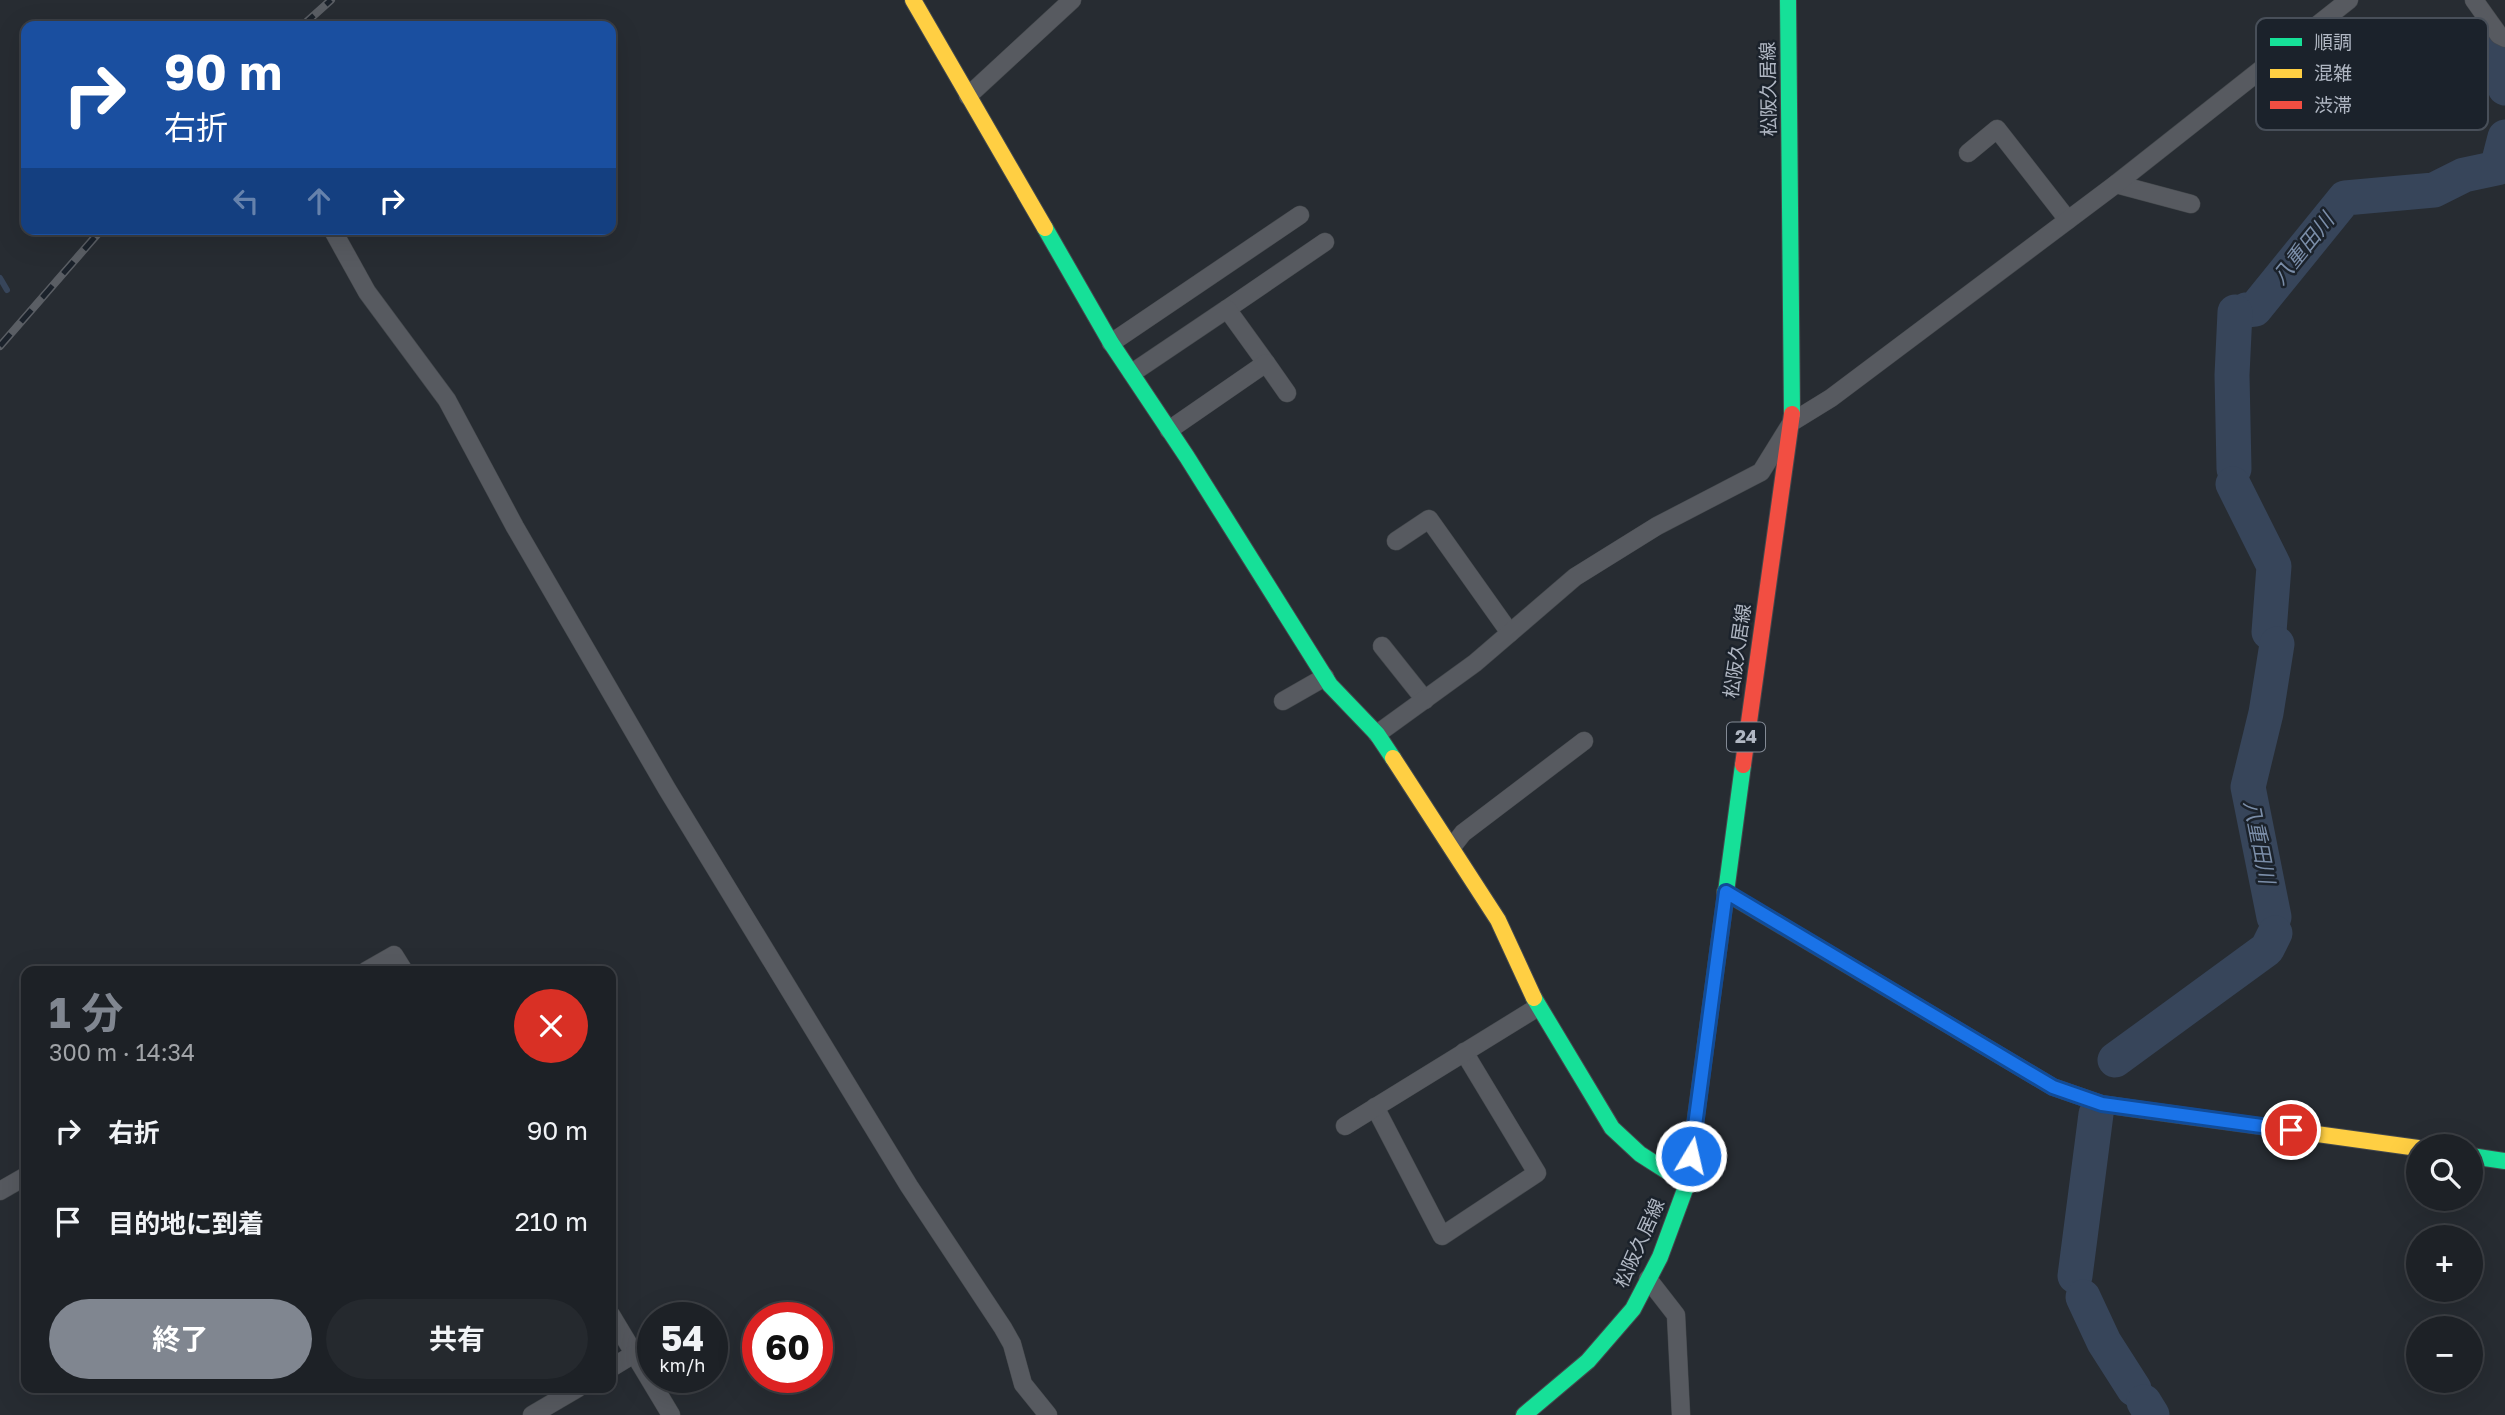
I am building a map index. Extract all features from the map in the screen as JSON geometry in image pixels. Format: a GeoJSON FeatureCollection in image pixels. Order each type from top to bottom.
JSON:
{"type":"FeatureCollection","features":[{"type":"Feature","properties":{"kind":"street"},"geometry":{"type":"LineString","coordinates":[[913,0],[1111,343],[1170,430],[1325,677],[1377,734],[1498,920],[1538,1007],[1612,1128],[1640,1154],[1687,1184]]}},
{"type":"Feature","properties":{"kind":"street"},"geometry":{"type":"LineString","coordinates":[[968,96],[1072,0]]}},
{"type":"Feature","properties":{"kind":"street","name":"松阪久居線"},"geometry":{"type":"LineString","coordinates":[[1524,1415],[1555,1392],[1622,1324],[1648,1279],[1687,1184],[1792,422],[1788,0]]}},
{"type":"Feature","properties":{"kind":"street"},"geometry":{"type":"LineString","coordinates":[[2326,18],[2349,0]]}},
{"type":"Feature","properties":{"kind":"street"},"geometry":{"type":"LineString","coordinates":[[2474,0],[2487,18]]}},
{"type":"Feature","properties":{"kind":"street"},"geometry":{"type":"LineString","coordinates":[[2488,20],[2499,35],[2505,38]]}},
{"type":"Feature","properties":{"kind":"street"},"geometry":{"type":"LineString","coordinates":[[1377,734],[1510,633],[1574,577],[1657,526],[1761,472],[1792,422],[1831,398],[2116,184],[2256,73]]}},
{"type":"Feature","properties":{"kind":"street"},"geometry":{"type":"LineString","coordinates":[[1968,153],[1997,128],[2067,220]]}},
{"type":"Feature","properties":{"kind":"street"},"geometry":{"type":"LineString","coordinates":[[2116,184],[2192,204]]}},
{"type":"Feature","properties":{"kind":"street"},"geometry":{"type":"LineString","coordinates":[[1111,343],[1300,215]]}},
{"type":"Feature","properties":{"kind":"street"},"geometry":{"type":"LineString","coordinates":[[335,235],[367,292],[447,400],[515,527],[667,789],[844,1082],[1003,1328],[1012,1344],[1024,1384],[1048,1415]]}},
{"type":"Feature","properties":{"kind":"street"},"geometry":{"type":"LineString","coordinates":[[1132,373],[1325,242]]}},
{"type":"Feature","properties":{"kind":"street"},"geometry":{"type":"LineString","coordinates":[[1227,309],[1287,393]]}},
{"type":"Feature","properties":{"kind":"street"},"geometry":{"type":"LineString","coordinates":[[1170,430],[1266,363]]}},
{"type":"Feature","properties":{"kind":"street"},"geometry":{"type":"LineString","coordinates":[[1396,541],[1429,519],[1510,633]]}},
{"type":"Feature","properties":{"kind":"street"},"geometry":{"type":"LineString","coordinates":[[1382,646],[1425,700]]}},
{"type":"Feature","properties":{"kind":"street"},"geometry":{"type":"LineString","coordinates":[[1283,701],[1325,677]]}},
{"type":"Feature","properties":{"kind":"street"},"geometry":{"type":"LineString","coordinates":[[1452,847],[1463,833],[1584,741]]}},
{"type":"Feature","properties":{"kind":"street"},"geometry":{"type":"LineString","coordinates":[[1726,892],[2053,1087],[2102,1104],[2406,1146]]}},
{"type":"Feature","properties":{"kind":"street"},"geometry":{"type":"LineString","coordinates":[[375,966],[394,955],[401,966]]}},
{"type":"Feature","properties":{"kind":"street"},"geometry":{"type":"LineString","coordinates":[[1345,1126],[1538,1007]]}},
{"type":"Feature","properties":{"kind":"street"},"geometry":{"type":"LineString","coordinates":[[1375,1107],[1442,1236],[1537,1173],[1464,1052]]}},
{"type":"Feature","properties":{"kind":"street"},"geometry":{"type":"LineString","coordinates":[[2483,1158],[2505,1161]]}},
{"type":"Feature","properties":{"kind":"street"},"geometry":{"type":"LineString","coordinates":[[0,1191],[21,1178]]}},
{"type":"Feature","properties":{"kind":"street"},"geometry":{"type":"LineString","coordinates":[[1648,1279],[1676,1315],[1681,1415]]}},
{"type":"Feature","properties":{"kind":"street"},"geometry":{"type":"LineString","coordinates":[[616,1323],[671,1415]]}},
{"type":"Feature","properties":{"kind":"street"},"geometry":{"type":"LineString","coordinates":[[616,1365],[634,1354]]}},
{"type":"Feature","properties":{"kind":"street"},"geometry":{"type":"LineString","coordinates":[[532,1415],[569,1393]]}},
{"type":"Feature","properties":{"kind":"waterway","name":"八重田川"},"geometry":{"type":"LineString","coordinates":[[2499,48],[2505,88]]}},
{"type":"Feature","properties":{"kind":"waterway","name":"八重田川"},"geometry":{"type":"LineString","coordinates":[[2246,310],[2255,309],[2345,198],[2434,190],[2464,175],[2497,168],[2505,137]]}},
{"type":"Feature","properties":{"kind":"waterway"},"geometry":{"type":"LineString","coordinates":[[0,278],[7,290]]}},
{"type":"Feature","properties":{"kind":"waterway","name":"八重田川"},"geometry":{"type":"LineString","coordinates":[[2234,469],[2232,375],[2235,312]]}},
{"type":"Feature","properties":{"kind":"waterway","name":"八重田川"},"geometry":{"type":"LineString","coordinates":[[2233,484],[2274,566],[2269,632]]}},
{"type":"Feature","properties":{"kind":"waterway","name":"八重田川"},"geometry":{"type":"LineString","coordinates":[[2274,917],[2248,787],[2266,713],[2277,644]]}},
{"type":"Feature","properties":{"kind":"waterway","name":"八重田川"},"geometry":{"type":"LineString","coordinates":[[2115,1060],[2267,949],[2275,933]]}},
{"type":"Feature","properties":{"kind":"waterway","name":"八重田川"},"geometry":{"type":"LineString","coordinates":[[2075,1276],[2096,1114]]}},
{"type":"Feature","properties":{"kind":"waterway","name":"八重田川"},"geometry":{"type":"LineString","coordinates":[[2083,1297],[2104,1342],[2134,1389]]}},
{"type":"Feature","properties":{"kind":"waterway","name":"八重田川"},"geometry":{"type":"LineString","coordinates":[[2144,1402],[2152,1415]]}},
{"type":"Feature","properties":{"kind":"railway"},"geometry":{"type":"LineString","coordinates":[[308,21],[331,0]]}},
{"type":"Feature","properties":{"kind":"railway"},"geometry":{"type":"LineString","coordinates":[[0,346],[97,235]]}},
{"type":"Feature","properties":{"kind":"traffic: fast"},"geometry":{"type":"LineString","coordinates":[[1788,0],[1792,414]]}},
{"type":"Feature","properties":{"kind":"traffic: fast"},"geometry":{"type":"LineString","coordinates":[[1045,228],[1111,343],[1187,457],[1330,685],[1377,734],[1393,758]]}},
{"type":"Feature","properties":{"kind":"traffic: fast"},"geometry":{"type":"LineString","coordinates":[[1524,1415],[1588,1361],[1633,1309],[1660,1257],[1687,1184],[1743,765]]}},
{"type":"Feature","properties":{"kind":"traffic: fast"},"geometry":{"type":"LineString","coordinates":[[1725,892],[2053,1087],[2102,1104],[2143,1110]]}},
{"type":"Feature","properties":{"kind":"traffic: fast"},"geometry":{"type":"LineString","coordinates":[[1534,998],[1612,1128],[1640,1154],[1687,1184]]}},
{"type":"Feature","properties":{"kind":"traffic: fast"},"geometry":{"type":"LineString","coordinates":[[2483,1158],[2505,1161]]}},
{"type":"Feature","properties":{"kind":"traffic: slow"},"geometry":{"type":"LineString","coordinates":[[913,0],[1045,228]]}},
{"type":"Feature","properties":{"kind":"traffic: slow"},"geometry":{"type":"LineString","coordinates":[[1393,758],[1498,920],[1534,998]]}},
{"type":"Feature","properties":{"kind":"traffic: slow"},"geometry":{"type":"LineString","coordinates":[[2143,1110],[2406,1146]]}},
{"type":"Feature","properties":{"kind":"traffic: jam"},"geometry":{"type":"LineString","coordinates":[[1743,765],[1792,414]]}},
{"type":"Feature","properties":{"kind":"route"},"geometry":{"type":"LineString","coordinates":[[1691,1156],[1704,1074],[1726,892],[2053,1087],[2102,1104],[2291,1130]]}}]}
